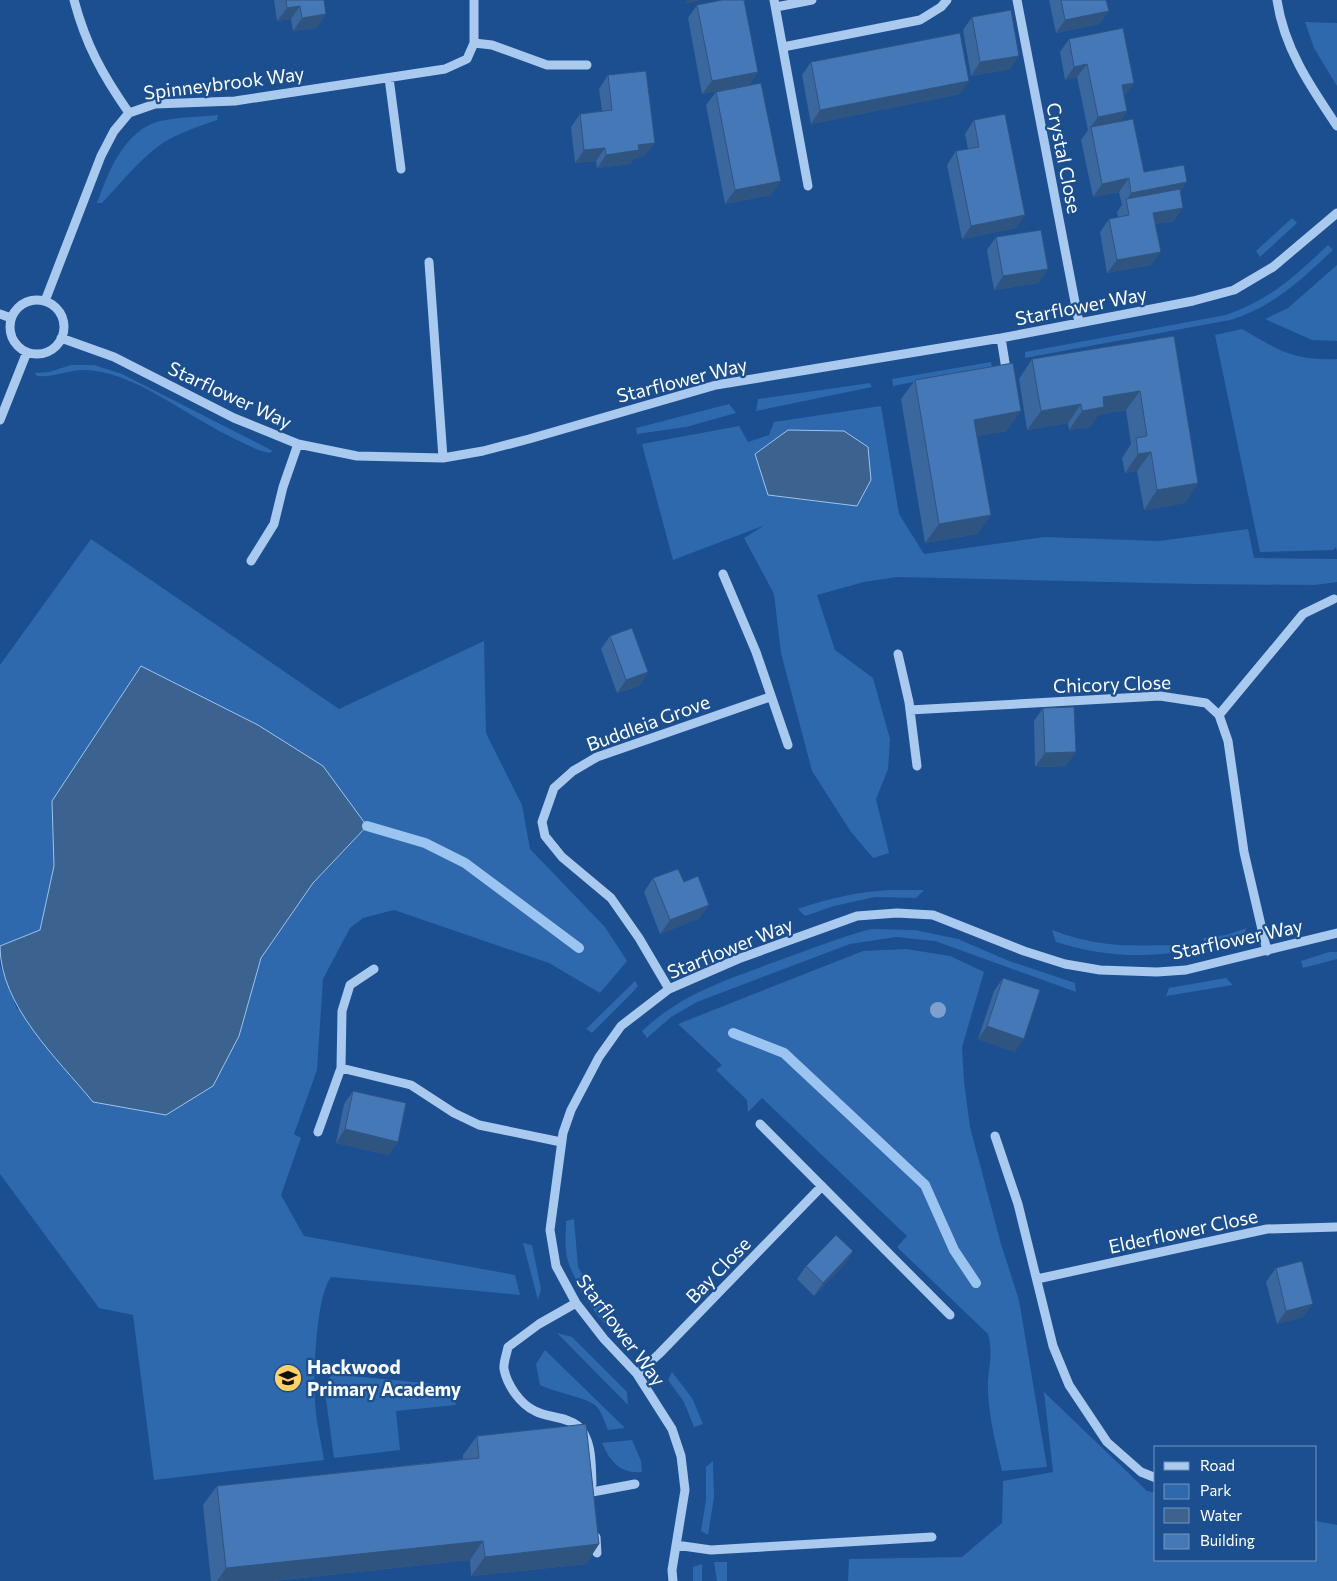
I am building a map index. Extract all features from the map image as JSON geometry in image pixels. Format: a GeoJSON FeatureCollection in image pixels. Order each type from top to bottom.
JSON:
{"type":"FeatureCollection","features":[{"type":"Feature","properties":{"kind":"street"},"geometry":{"type":"LineString","coordinates":[[74,0],[84,36],[106,80],[129,112]]}},
{"type":"Feature","properties":{"kind":"street"},"geometry":{"type":"LineString","coordinates":[[474,0],[474,43],[492,45],[547,65],[587,65]]}},
{"type":"Feature","properties":{"kind":"street"},"geometry":{"type":"LineString","coordinates":[[808,186],[775,4],[812,0]]}},
{"type":"Feature","properties":{"kind":"street"},"geometry":{"type":"LineString","coordinates":[[783,47],[920,20],[941,7],[946,0]]}},
{"type":"Feature","properties":{"kind":"street","name":"Crystal Close"},"geometry":{"type":"LineString","coordinates":[[1017,0],[1079,323]]}},
{"type":"Feature","properties":{"kind":"street"},"geometry":{"type":"LineString","coordinates":[[1277,0],[1280,18],[1294,58],[1337,126]]}},
{"type":"Feature","properties":{"kind":"street","name":"Spinneybrook Way"},"geometry":{"type":"LineString","coordinates":[[46,301],[101,156],[114,131],[129,112],[155,104],[235,101],[445,69],[467,59],[474,43]]}},
{"type":"Feature","properties":{"kind":"street"},"geometry":{"type":"LineString","coordinates":[[389,78],[401,169]]}},
{"type":"Feature","properties":{"kind":"street","name":"Starflower Way"},"geometry":{"type":"LineString","coordinates":[[61,338],[114,357],[234,418],[298,444],[357,456],[443,458],[530,440],[716,384],[1001,338],[1234,290],[1273,267],[1337,213]]}},
{"type":"Feature","properties":{"kind":"street"},"geometry":{"type":"LineString","coordinates":[[430,262],[443,458]]}},
{"type":"Feature","properties":{"kind":"street"},"geometry":{"type":"LineString","coordinates":[[35,300],[46,301],[60,312],[64,330],[61,338],[50,350],[43,354],[27,352],[14,342],[9,326],[11,318],[16,309],[25,302],[35,300]]}},
{"type":"Feature","properties":{"kind":"street"},"geometry":{"type":"LineString","coordinates":[[0,314],[11,318]]}},
{"type":"Feature","properties":{"kind":"street"},"geometry":{"type":"LineString","coordinates":[[1001,338],[1010,386]]}},
{"type":"Feature","properties":{"kind":"street"},"geometry":{"type":"LineString","coordinates":[[0,420],[27,352]]}},
{"type":"Feature","properties":{"kind":"street"},"geometry":{"type":"LineString","coordinates":[[251,561],[274,524],[283,487],[298,444]]}},
{"type":"Feature","properties":{"kind":"street"},"geometry":{"type":"LineString","coordinates":[[722,574],[756,652],[788,745]]}},
{"type":"Feature","properties":{"kind":"street"},"geometry":{"type":"LineString","coordinates":[[1267,951],[1244,852],[1228,741],[1219,715],[1303,614],[1334,599]]}},
{"type":"Feature","properties":{"kind":"street"},"geometry":{"type":"LineString","coordinates":[[898,654],[910,710],[917,766]]}},
{"type":"Feature","properties":{"kind":"street","name":"Chicory Close"},"geometry":{"type":"LineString","coordinates":[[910,710],[1160,696],[1206,703],[1219,715]]}},
{"type":"Feature","properties":{"kind":"street","name":"Buddleia Grove"},"geometry":{"type":"LineString","coordinates":[[669,989],[639,938],[611,898],[562,857],[545,836],[542,822],[554,788],[573,771],[589,762],[770,697]]}},
{"type":"Feature","properties":{"kind":"street","name":"Starflower Way"},"geometry":{"type":"LineString","coordinates":[[673,1581],[676,1545],[685,1490],[681,1456],[672,1429],[637,1374],[604,1339],[576,1303],[556,1266],[550,1230],[561,1142],[571,1110],[599,1057],[622,1026],[669,989],[738,960],[857,916],[896,913],[933,915],[1024,951],[1065,964],[1100,970],[1157,972],[1186,970],[1337,933]]}},
{"type":"Feature","properties":{"kind":"street"},"geometry":{"type":"LineString","coordinates":[[318,1132],[341,1068],[342,1012],[350,985],[374,970]]}},
{"type":"Feature","properties":{"kind":"street"},"geometry":{"type":"LineString","coordinates":[[341,1068],[411,1085],[454,1113],[479,1125],[561,1142]]}},
{"type":"Feature","properties":{"kind":"street"},"geometry":{"type":"LineString","coordinates":[[760,1124],[950,1315]]}},
{"type":"Feature","properties":{"kind":"street"},"geometry":{"type":"LineString","coordinates":[[995,1136],[1018,1204],[1053,1346],[1069,1385],[1107,1442],[1141,1472],[1154,1477]]}},
{"type":"Feature","properties":{"kind":"street","name":"Bay Close"},"geometry":{"type":"LineString","coordinates":[[637,1374],[659,1354],[822,1186]]}},
{"type":"Feature","properties":{"kind":"street","name":"Elderflower Close"},"geometry":{"type":"LineString","coordinates":[[1037,1279],[1267,1229],[1337,1227]]}},
{"type":"Feature","properties":{"kind":"street"},"geometry":{"type":"LineString","coordinates":[[576,1303],[539,1324],[508,1346],[504,1368],[515,1394],[534,1411],[566,1420],[578,1426],[586,1437],[590,1454],[593,1496],[635,1484]]}},
{"type":"Feature","properties":{"kind":"street"},"geometry":{"type":"LineString","coordinates":[[595,1527],[597,1553]]}},
{"type":"Feature","properties":{"kind":"street"},"geometry":{"type":"LineString","coordinates":[[676,1545],[711,1550],[932,1537]]}},
{"type":"Feature","properties":{"kind":"green space"},"geometry":{"type":"Polygon","coordinates":[[[1305,22],[1337,23],[1337,86],[1314,48],[1305,22]]]}},
{"type":"Feature","properties":{"kind":"green space"},"geometry":{"type":"Polygon","coordinates":[[[218,115],[217,120],[180,134],[160,145],[137,165],[102,203],[97,203],[112,166],[127,143],[137,133],[147,126],[160,121],[218,115]]]}},
{"type":"Feature","properties":{"kind":"green space"},"geometry":{"type":"Polygon","coordinates":[[[1292,218],[1297,223],[1260,257],[1256,251],[1292,218]]]}},
{"type":"Feature","properties":{"kind":"green space"},"geometry":{"type":"Polygon","coordinates":[[[1328,245],[1333,250],[1298,282],[1260,308],[1230,320],[1025,358],[1025,352],[1226,315],[1256,302],[1281,286],[1328,245]]]}},
{"type":"Feature","properties":{"kind":"green space"},"geometry":{"type":"Polygon","coordinates":[[[1337,265],[1337,341],[1312,340],[1265,319],[1288,308],[1337,265]]]}},
{"type":"Feature","properties":{"kind":"green space"},"geometry":{"type":"Polygon","coordinates":[[[1242,329],[1287,353],[1309,358],[1337,359],[1337,552],[1336,547],[1333,550],[1260,552],[1215,335],[1242,329]]]}},
{"type":"Feature","properties":{"kind":"green space"},"geometry":{"type":"Polygon","coordinates":[[[991,362],[992,367],[893,386],[892,379],[991,362]]]}},
{"type":"Feature","properties":{"kind":"green space"},"geometry":{"type":"Polygon","coordinates":[[[71,365],[94,365],[122,374],[273,451],[269,453],[245,444],[213,428],[149,390],[118,376],[86,370],[43,376],[37,376],[35,373],[49,372],[71,365]]]}},
{"type":"Feature","properties":{"kind":"green space"},"geometry":{"type":"Polygon","coordinates":[[[870,383],[872,387],[756,411],[758,399],[870,383]]]}},
{"type":"Feature","properties":{"kind":"green space"},"geometry":{"type":"Polygon","coordinates":[[[729,404],[736,413],[686,427],[637,434],[636,428],[729,404]]]}},
{"type":"Feature","properties":{"kind":"green space"},"geometry":{"type":"Polygon","coordinates":[[[881,406],[899,514],[924,554],[1044,537],[1159,541],[1248,529],[1254,558],[1337,559],[1337,582],[1315,585],[1196,584],[897,577],[864,582],[817,595],[835,650],[873,678],[890,739],[888,769],[876,799],[889,853],[873,858],[851,832],[812,771],[781,653],[774,594],[744,538],[765,525],[673,560],[642,444],[739,426],[748,442],[769,435],[774,422],[881,406]]]}},
{"type":"Feature","properties":{"kind":"green space"},"geometry":{"type":"Polygon","coordinates":[[[91,539],[339,709],[484,641],[486,733],[522,805],[530,849],[605,927],[627,961],[600,993],[549,963],[394,910],[363,918],[350,928],[323,979],[317,1070],[294,1134],[301,1138],[281,1195],[304,1236],[515,1275],[520,1295],[331,1277],[322,1301],[315,1356],[314,1390],[317,1424],[324,1460],[154,1480],[133,1315],[99,1308],[0,1174],[0,965],[17,1009],[239,1036],[261,958],[313,883],[367,826],[52,801],[54,866],[40,930],[0,946],[0,665],[91,539]]]}},
{"type":"Feature","properties":{"kind":"green space"},"geometry":{"type":"Polygon","coordinates":[[[890,890],[924,890],[916,898],[875,897],[834,906],[805,916],[798,909],[843,896],[890,890]]]}},
{"type":"Feature","properties":{"kind":"green space"},"geometry":{"type":"Polygon","coordinates":[[[1247,928],[1243,936],[1232,942],[1207,948],[1203,938],[1226,935],[1247,928]]]}},
{"type":"Feature","properties":{"kind":"green space"},"geometry":{"type":"Polygon","coordinates":[[[871,929],[915,930],[958,939],[1009,961],[1075,983],[1076,992],[935,941],[896,937],[850,944],[697,1002],[671,1017],[647,1038],[642,1031],[673,1007],[707,988],[826,943],[871,929]]]}},
{"type":"Feature","properties":{"kind":"green space"},"geometry":{"type":"Polygon","coordinates":[[[1052,930],[1083,940],[1111,944],[1172,945],[1171,953],[1127,955],[1099,952],[1056,942],[1052,930]]]}},
{"type":"Feature","properties":{"kind":"green space"},"geometry":{"type":"Polygon","coordinates":[[[906,949],[950,956],[984,972],[962,1047],[964,1082],[970,1127],[1001,1244],[1019,1300],[1047,1467],[1002,1471],[990,1412],[988,1383],[990,1342],[988,1334],[897,1247],[907,1236],[762,1098],[748,1112],[747,1100],[716,1070],[722,1065],[678,1024],[863,951],[906,949]]]}},
{"type":"Feature","properties":{"kind":"green space"},"geometry":{"type":"Polygon","coordinates":[[[1329,952],[1337,952],[1337,959],[1303,968],[1301,961],[1329,952]]]}},
{"type":"Feature","properties":{"kind":"green space"},"geometry":{"type":"Polygon","coordinates":[[[1226,978],[1233,985],[1166,996],[1169,988],[1226,978]]]}},
{"type":"Feature","properties":{"kind":"green space"},"geometry":{"type":"Polygon","coordinates":[[[635,981],[638,986],[592,1033],[586,1029],[635,981]]]}},
{"type":"Feature","properties":{"kind":"green space"},"geometry":{"type":"Polygon","coordinates":[[[574,1219],[578,1267],[598,1303],[637,1345],[615,1334],[605,1324],[587,1300],[574,1275],[567,1259],[566,1221],[574,1219]]]}},
{"type":"Feature","properties":{"kind":"green space"},"geometry":{"type":"Polygon","coordinates":[[[523,1243],[532,1245],[541,1289],[538,1300],[523,1243]]]}},
{"type":"Feature","properties":{"kind":"green space"},"geometry":{"type":"Polygon","coordinates":[[[557,1333],[572,1337],[627,1392],[628,1405],[557,1333]]]}},
{"type":"Feature","properties":{"kind":"green space"},"geometry":{"type":"Polygon","coordinates":[[[545,1350],[625,1428],[608,1430],[600,1411],[592,1403],[540,1385],[536,1364],[545,1350]]]}},
{"type":"Feature","properties":{"kind":"green space"},"geometry":{"type":"Polygon","coordinates":[[[672,1372],[692,1398],[703,1424],[694,1427],[684,1402],[668,1380],[672,1372]]]}},
{"type":"Feature","properties":{"kind":"green space"},"geometry":{"type":"Polygon","coordinates":[[[332,1374],[434,1384],[449,1391],[456,1405],[396,1411],[400,1450],[334,1458],[325,1392],[326,1382],[332,1374]]]}},
{"type":"Feature","properties":{"kind":"green space"},"geometry":{"type":"Polygon","coordinates":[[[1044,1392],[1147,1491],[1154,1493],[1154,1561],[1317,1561],[1317,1521],[1337,1525],[1337,1581],[848,1581],[849,1559],[962,1557],[1002,1523],[1003,1481],[1053,1472],[1044,1392]]]}},
{"type":"Feature","properties":{"kind":"green space"},"geometry":{"type":"Polygon","coordinates":[[[632,1440],[641,1461],[642,1472],[628,1471],[617,1465],[612,1461],[602,1443],[632,1440]]]}},
{"type":"Feature","properties":{"kind":"green space"},"geometry":{"type":"Polygon","coordinates":[[[713,1461],[714,1497],[708,1535],[701,1531],[706,1500],[706,1467],[713,1461]]]}},
{"type":"Feature","properties":{"kind":"green space"},"geometry":{"type":"Polygon","coordinates":[[[714,1562],[727,1562],[727,1581],[717,1581],[714,1562]]]}},
{"type":"Feature","properties":{"kind":"green space"},"geometry":{"type":"Polygon","coordinates":[[[702,1564],[702,1581],[693,1581],[693,1567],[702,1564]]]}},
{"type":"Feature","properties":{"kind":"water"},"geometry":{"type":"Polygon","coordinates":[[[788,430],[844,431],[868,447],[871,480],[857,506],[768,495],[755,454],[788,430]]]}},
{"type":"Feature","properties":{"kind":"water"},"geometry":{"type":"Polygon","coordinates":[[[141,666],[258,725],[323,766],[367,826],[313,883],[261,958],[239,1036],[213,1086],[166,1115],[93,1102],[48,1049],[20,1010],[9,989],[3,968],[0,946],[40,930],[54,866],[52,801],[141,666]]]}},
{"type":"Feature","properties":{"kind":"building"},"geometry":{"type":"Polygon","coordinates":[[[286,0],[324,0],[326,14],[302,18],[300,6],[287,8],[286,0]]]}},
{"type":"Feature","properties":{"kind":"building"},"geometry":{"type":"Polygon","coordinates":[[[722,0],[744,0],[758,72],[712,81],[697,5],[722,0]]]}},
{"type":"Feature","properties":{"kind":"building"},"geometry":{"type":"Polygon","coordinates":[[[1061,0],[1106,0],[1109,11],[1065,20],[1061,0]]]}},
{"type":"Feature","properties":{"kind":"building"},"geometry":{"type":"Polygon","coordinates":[[[1011,10],[1019,56],[980,62],[972,17],[1011,10]]]}},
{"type":"Feature","properties":{"kind":"building"},"geometry":{"type":"Polygon","coordinates":[[[1123,28],[1134,83],[1122,85],[1127,111],[1098,117],[1087,64],[1074,67],[1069,39],[1123,28]]]}},
{"type":"Feature","properties":{"kind":"building"},"geometry":{"type":"Polygon","coordinates":[[[960,33],[969,81],[820,110],[811,62],[960,33]]]}},
{"type":"Feature","properties":{"kind":"building"},"geometry":{"type":"Polygon","coordinates":[[[646,71],[655,143],[638,145],[639,150],[606,155],[605,148],[584,150],[580,114],[612,110],[608,75],[646,71]]]}},
{"type":"Feature","properties":{"kind":"building"},"geometry":{"type":"Polygon","coordinates":[[[761,83],[781,181],[735,190],[716,92],[761,83]]]}},
{"type":"Feature","properties":{"kind":"building"},"geometry":{"type":"Polygon","coordinates":[[[1005,114],[1025,215],[971,226],[956,151],[979,147],[974,120],[1005,114]]]}},
{"type":"Feature","properties":{"kind":"building"},"geometry":{"type":"Polygon","coordinates":[[[1133,119],[1144,172],[1184,165],[1187,182],[1131,193],[1129,178],[1102,184],[1091,127],[1133,119]]]}},
{"type":"Feature","properties":{"kind":"building"},"geometry":{"type":"Polygon","coordinates":[[[1180,189],[1183,208],[1153,213],[1161,252],[1117,260],[1109,219],[1129,215],[1126,199],[1180,189]]]}},
{"type":"Feature","properties":{"kind":"building"},"geometry":{"type":"Polygon","coordinates":[[[1041,230],[1048,269],[1003,276],[996,237],[1041,230]]]}},
{"type":"Feature","properties":{"kind":"building"},"geometry":{"type":"Polygon","coordinates":[[[1174,336],[1198,483],[1157,490],[1151,452],[1138,454],[1136,438],[1147,436],[1140,391],[1103,397],[1104,407],[1082,411],[1081,404],[1041,411],[1032,359],[1174,336]]]}},
{"type":"Feature","properties":{"kind":"building"},"geometry":{"type":"Polygon","coordinates":[[[1013,363],[1021,411],[974,420],[991,515],[939,524],[915,380],[1013,363]]]}},
{"type":"Feature","properties":{"kind":"building"},"geometry":{"type":"Polygon","coordinates":[[[632,628],[648,672],[626,680],[610,636],[632,628]]]}},
{"type":"Feature","properties":{"kind":"building"},"geometry":{"type":"Polygon","coordinates":[[[1074,707],[1076,752],[1045,753],[1043,708],[1074,707]]]}},
{"type":"Feature","properties":{"kind":"building"},"geometry":{"type":"Polygon","coordinates":[[[678,869],[684,882],[698,876],[709,905],[670,920],[653,878],[678,869]]]}},
{"type":"Feature","properties":{"kind":"building"},"geometry":{"type":"Polygon","coordinates":[[[1003,978],[1040,990],[1024,1039],[987,1026],[1003,978]]]}},
{"type":"Feature","properties":{"kind":"building"},"geometry":{"type":"Polygon","coordinates":[[[353,1091],[406,1103],[398,1142],[345,1129],[353,1091]]]}},
{"type":"Feature","properties":{"kind":"building"},"geometry":{"type":"Polygon","coordinates":[[[836,1235],[853,1251],[823,1283],[806,1266],[836,1235]]]}},
{"type":"Feature","properties":{"kind":"building"},"geometry":{"type":"Polygon","coordinates":[[[1302,1261],[1313,1304],[1286,1311],[1276,1268],[1302,1261]]]}},
{"type":"Feature","properties":{"kind":"building"},"geometry":{"type":"Polygon","coordinates":[[[586,1424],[599,1544],[485,1557],[483,1541],[226,1568],[217,1486],[479,1458],[477,1436],[586,1424]]]}},
{"type":"Feature","properties":{"kind":"waterway"},"geometry":{"type":"LineString","coordinates":[[367,826],[425,843],[465,863],[579,948]]}},
{"type":"Feature","properties":{"kind":"waterway"},"geometry":{"type":"LineString","coordinates":[[733,1033],[784,1053],[925,1185],[954,1250],[976,1283]]}},
{"type":"Feature","properties":{"kind":"place","name":"Hackwood Primary Academy"},"geometry":{"type":"Point","coordinates":[288,1378]}}]}
